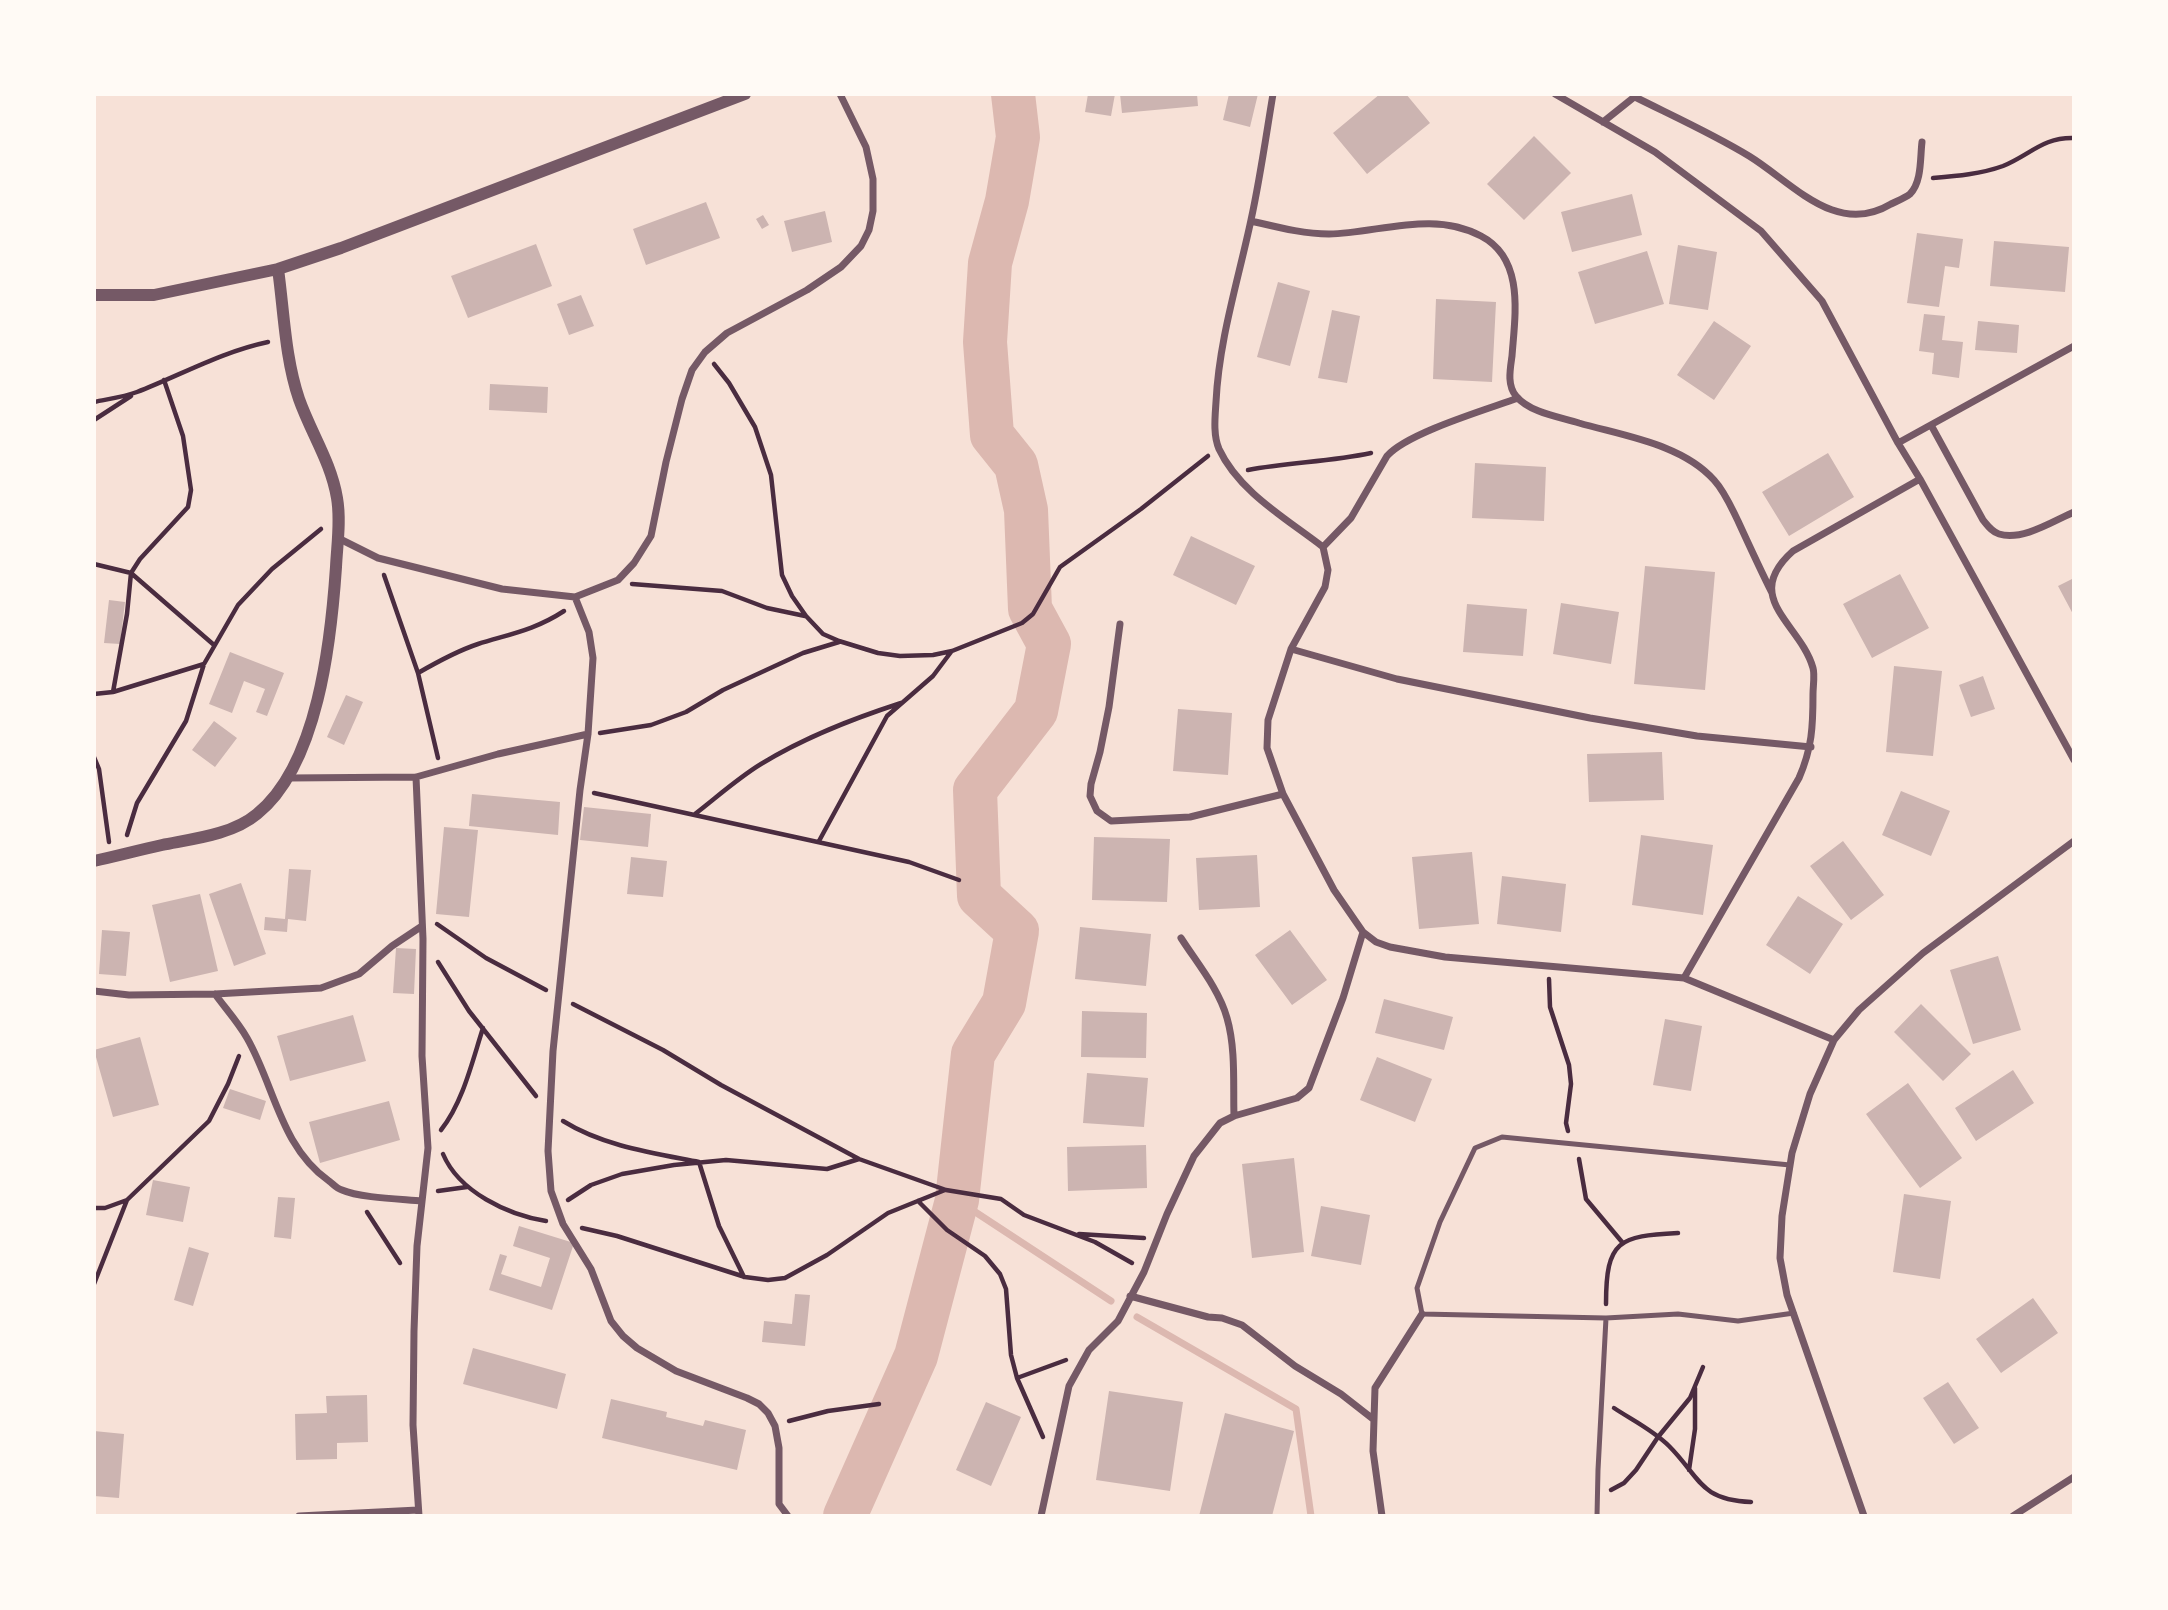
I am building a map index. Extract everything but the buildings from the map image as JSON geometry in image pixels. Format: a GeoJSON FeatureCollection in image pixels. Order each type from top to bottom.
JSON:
{"type":"FeatureCollection","features":[{"type":"Feature","properties":{"kind":"street"},"geometry":{"type":"LineString","coordinates":[[338,538],[378,558],[502,589],[576,600],[618,580],[634,563],[650,536],[682,398],[692,369],[705,352],[727,333],[807,290],[841,267],[861,246],[869,230],[873,211],[873,178],[866,147],[840,94]]}},
{"type":"Feature","properties":{"kind":"street"},"geometry":{"type":"LineString","coordinates":[[1273,94],[1251,221],[1218,366],[1214,424],[1218,448],[1248,488],[1323,547],[1328,570],[1325,587],[1291,649],[1273,702],[1267,733],[1271,762],[1283,794],[1334,890],[1363,932],[1376,942],[1412,952],[1684,978],[1835,1040]]}},
{"type":"Feature","properties":{"kind":"street"},"geometry":{"type":"LineString","coordinates":[[1555,94],[1655,152],[1762,231],[1822,301],[2074,760]]}},
{"type":"Feature","properties":{"kind":"street"},"geometry":{"type":"LineString","coordinates":[[94,295],[154,295],[278,268],[341,248],[745,95]]}},
{"type":"Feature","properties":{"kind":"street"},"geometry":{"type":"LineString","coordinates":[[1603,122],[1636,96],[1750,156],[1824,208],[1852,215],[1883,209],[1911,193],[1918,179],[1922,142]]}},
{"type":"Feature","properties":{"kind":"street"},"geometry":{"type":"LineString","coordinates":[[1251,221],[1300,232],[1327,234],[1403,225],[1448,225],[1482,236],[1503,256],[1514,285],[1516,308],[1509,381],[1518,398],[1542,411],[1673,452],[1702,468],[1723,491],[1772,593],[1774,606],[1813,668],[1813,733],[1811,747],[1799,778],[1684,978]]}},
{"type":"Feature","properties":{"kind":"street"},"geometry":{"type":"LineString","coordinates":[[94,861],[203,837],[256,816],[289,778],[302,750],[323,674],[332,624],[339,514],[324,453],[300,402],[292,371],[278,268]]}},
{"type":"Feature","properties":{"kind":"street"},"geometry":{"type":"LineString","coordinates":[[1898,443],[2074,346]]}},
{"type":"Feature","properties":{"kind":"street"},"geometry":{"type":"LineString","coordinates":[[1323,547],[1351,518],[1394,448],[1415,437],[1518,398]]}},
{"type":"Feature","properties":{"kind":"street"},"geometry":{"type":"LineString","coordinates":[[1931,425],[1983,520],[1992,531],[2001,535],[2014,535],[2036,529],[2074,512]]}},
{"type":"Feature","properties":{"kind":"street"},"geometry":{"type":"LineString","coordinates":[[1772,593],[1778,568],[1793,551],[1920,479]]}},
{"type":"Feature","properties":{"kind":"street"},"geometry":{"type":"LineString","coordinates":[[576,600],[589,632],[593,657],[588,734],[553,1051],[548,1151],[551,1191],[563,1224],[591,1269],[611,1321],[623,1336],[637,1348],[676,1371],[759,1404],[768,1413],[775,1426],[779,1448],[779,1504],[788,1516]]}},
{"type":"Feature","properties":{"kind":"street"},"geometry":{"type":"LineString","coordinates":[[1120,624],[1109,707],[1091,784],[1090,796],[1097,811],[1111,821],[1190,817],[1283,794]]}},
{"type":"Feature","properties":{"kind":"street"},"geometry":{"type":"LineString","coordinates":[[1291,649],[1397,679],[1590,718],[1697,736],[1811,747]]}},
{"type":"Feature","properties":{"kind":"street"},"geometry":{"type":"LineString","coordinates":[[289,778],[416,777],[588,734]]}},
{"type":"Feature","properties":{"kind":"street"},"geometry":{"type":"LineString","coordinates":[[299,1516],[419,1513],[413,1425],[416,1286],[428,1148],[422,1056],[423,939],[416,777]]}},
{"type":"Feature","properties":{"kind":"street"},"geometry":{"type":"LineString","coordinates":[[1864,1516],[1794,1313],[1780,1258],[1782,1216],[1790,1165],[1810,1094],[1835,1040],[1859,1010],[1923,953],[2074,841]]}},
{"type":"Feature","properties":{"kind":"street"},"geometry":{"type":"LineString","coordinates":[[94,991],[129,995],[215,994],[321,988],[341,983],[359,974],[392,946],[422,926]]}},
{"type":"Feature","properties":{"kind":"street"},"geometry":{"type":"LineString","coordinates":[[1041,1516],[1069,1386],[1089,1350],[1118,1321],[1144,1272],[1194,1156],[1220,1123],[1234,1116],[1297,1098],[1309,1088],[1343,998],[1363,932]]}},
{"type":"Feature","properties":{"kind":"street"},"geometry":{"type":"LineString","coordinates":[[1181,938],[1219,999],[1228,1019],[1234,1116]]}},
{"type":"Feature","properties":{"kind":"street"},"geometry":{"type":"LineString","coordinates":[[215,994],[246,1037],[265,1076],[281,1121],[301,1156],[321,1176],[342,1190],[356,1193],[423,1197]]}},
{"type":"Feature","properties":{"kind":"street"},"geometry":{"type":"LineString","coordinates":[[1130,1296],[1242,1325],[1295,1366],[1341,1394],[1373,1419]]}},
{"type":"Feature","properties":{"kind":"street"},"geometry":{"type":"LineString","coordinates":[[1382,1516],[1373,1451],[1375,1388],[1422,1314]]}},
{"type":"Feature","properties":{"kind":"street"},"geometry":{"type":"LineString","coordinates":[[2013,1516],[2074,1476]]}},
{"type":"Feature","properties":{"kind":"lane"},"geometry":{"type":"LineString","coordinates":[[1790,1165],[1502,1137],[1475,1148],[1440,1222],[1417,1288],[1422,1314],[1606,1318],[1678,1314],[1738,1321],[1794,1313]]}},
{"type":"Feature","properties":{"kind":"lane"},"geometry":{"type":"LineString","coordinates":[[1597,1516],[1606,1318]]}},
{"type":"Feature","properties":{"kind":"path"},"geometry":{"type":"LineString","coordinates":[[1918,179],[1971,174],[2003,166],[2058,138],[2074,138]]}},
{"type":"Feature","properties":{"kind":"path"},"geometry":{"type":"LineString","coordinates":[[94,402],[134,393],[209,360],[249,346],[288,338]]}},
{"type":"Feature","properties":{"kind":"path"},"geometry":{"type":"LineString","coordinates":[[705,352],[729,383],[755,427],[771,475],[782,575],[792,596],[823,634],[839,641],[900,656],[933,655],[952,651],[1022,623],[1033,614],[1060,567],[1141,509],[1218,448]]}},
{"type":"Feature","properties":{"kind":"path"},"geometry":{"type":"LineString","coordinates":[[113,692],[127,614],[131,573],[150,547],[188,507],[191,490],[183,436],[164,380]]}},
{"type":"Feature","properties":{"kind":"path"},"geometry":{"type":"LineString","coordinates":[[94,420],[107,414],[134,393]]}},
{"type":"Feature","properties":{"kind":"path"},"geometry":{"type":"LineString","coordinates":[[1234,472],[1281,464],[1334,461],[1394,448]]}},
{"type":"Feature","properties":{"kind":"path"},"geometry":{"type":"LineString","coordinates":[[116,857],[137,803],[186,721],[204,664],[238,605],[272,569],[339,514]]}},
{"type":"Feature","properties":{"kind":"path"},"geometry":{"type":"LineString","coordinates":[[378,558],[418,673],[440,770]]}},
{"type":"Feature","properties":{"kind":"path"},"geometry":{"type":"LineString","coordinates":[[94,564],[131,573],[214,645]]}},
{"type":"Feature","properties":{"kind":"path"},"geometry":{"type":"LineString","coordinates":[[618,580],[637,586],[722,592],[767,608],[806,616]]}},
{"type":"Feature","properties":{"kind":"path"},"geometry":{"type":"LineString","coordinates":[[418,673],[441,659],[477,645],[523,633],[542,624],[576,600]]}},
{"type":"Feature","properties":{"kind":"path"},"geometry":{"type":"LineString","coordinates":[[588,734],[651,725],[686,712],[723,690],[803,653],[839,641]]}},
{"type":"Feature","properties":{"kind":"path"},"geometry":{"type":"LineString","coordinates":[[819,841],[887,716],[933,676],[952,651]]}},
{"type":"Feature","properties":{"kind":"path"},"geometry":{"type":"LineString","coordinates":[[94,694],[113,692],[204,664]]}},
{"type":"Feature","properties":{"kind":"path"},"geometry":{"type":"LineString","coordinates":[[695,814],[758,766],[788,749],[831,728],[901,703]]}},
{"type":"Feature","properties":{"kind":"path"},"geometry":{"type":"LineString","coordinates":[[94,757],[99,769],[116,857]]}},
{"type":"Feature","properties":{"kind":"path"},"geometry":{"type":"LineString","coordinates":[[580,790],[909,862],[959,880]]}},
{"type":"Feature","properties":{"kind":"path"},"geometry":{"type":"LineString","coordinates":[[422,914],[486,958],[663,1050],[721,1085],[859,1159],[946,1190],[1001,1199],[1024,1215],[1119,1254],[1144,1272]]}},
{"type":"Feature","properties":{"kind":"path"},"geometry":{"type":"LineString","coordinates":[[423,939],[469,1011],[550,1113],[582,1133],[646,1152],[699,1162]]}},
{"type":"Feature","properties":{"kind":"path"},"geometry":{"type":"LineString","coordinates":[[1549,966],[1550,1007],[1569,1065],[1571,1084],[1566,1124],[1580,1162],[1586,1199],[1622,1242]]}},
{"type":"Feature","properties":{"kind":"path"},"geometry":{"type":"LineString","coordinates":[[428,1148],[447,1123],[483,1027]]}},
{"type":"Feature","properties":{"kind":"path"},"geometry":{"type":"LineString","coordinates":[[94,1284],[127,1200],[208,1121],[228,1084],[246,1037]]}},
{"type":"Feature","properties":{"kind":"path"},"geometry":{"type":"LineString","coordinates":[[436,1138],[445,1160],[468,1187],[487,1200],[537,1220],[617,1236],[745,1278],[785,1278],[827,1255],[888,1213],[946,1190]]}},
{"type":"Feature","properties":{"kind":"path"},"geometry":{"type":"LineString","coordinates":[[556,1209],[591,1185],[622,1174],[726,1160],[819,1170],[859,1159]]}},
{"type":"Feature","properties":{"kind":"path"},"geometry":{"type":"LineString","coordinates":[[699,1162],[719,1226],[745,1278]]}},
{"type":"Feature","properties":{"kind":"path"},"geometry":{"type":"LineString","coordinates":[[423,1197],[468,1187]]}},
{"type":"Feature","properties":{"kind":"path"},"geometry":{"type":"LineString","coordinates":[[356,1193],[416,1286]]}},
{"type":"Feature","properties":{"kind":"path"},"geometry":{"type":"LineString","coordinates":[[94,1208],[104,1208],[127,1200]]}},
{"type":"Feature","properties":{"kind":"path"},"geometry":{"type":"LineString","coordinates":[[918,1200],[947,1230],[985,1256],[1000,1274],[1006,1289],[1011,1355],[1017,1378],[1054,1456]]}},
{"type":"Feature","properties":{"kind":"path"},"geometry":{"type":"LineString","coordinates":[[1606,1318],[1609,1267],[1613,1250],[1622,1242],[1641,1235],[1678,1233]]}},
{"type":"Feature","properties":{"kind":"path"},"geometry":{"type":"LineString","coordinates":[[1072,1234],[1158,1239]]}},
{"type":"Feature","properties":{"kind":"path"},"geometry":{"type":"LineString","coordinates":[[1017,1378],[1089,1350]]}},
{"type":"Feature","properties":{"kind":"path"},"geometry":{"type":"LineString","coordinates":[[1597,1494],[1624,1483],[1690,1398],[1703,1367]]}},
{"type":"Feature","properties":{"kind":"path"},"geometry":{"type":"LineString","coordinates":[[1689,1470],[1696,1429],[1695,1387]]}},
{"type":"Feature","properties":{"kind":"path"},"geometry":{"type":"LineString","coordinates":[[1602,1400],[1669,1446],[1705,1488],[1729,1501],[1751,1502]]}},
{"type":"Feature","properties":{"kind":"path"},"geometry":{"type":"LineString","coordinates":[[775,1426],[828,1411],[879,1404]]}},
{"type":"Feature","properties":{"kind":"waterway"},"geometry":{"type":"LineString","coordinates":[[845,1516],[916,1356],[957,1200],[973,1054],[1004,1003],[1017,931],[979,896],[975,790],[1036,711],[1049,644],[1030,609],[1026,510],[1016,465],[992,435],[985,342],[990,263],[1007,201],[1018,137],[1013,94]]}},
{"type":"Feature","properties":{"kind":"waterway"},"geometry":{"type":"LineString","coordinates":[[957,1200],[1111,1301]]}},
{"type":"Feature","properties":{"kind":"waterway"},"geometry":{"type":"LineString","coordinates":[[1137,1317],[1296,1409],[1311,1516]]}}]}
